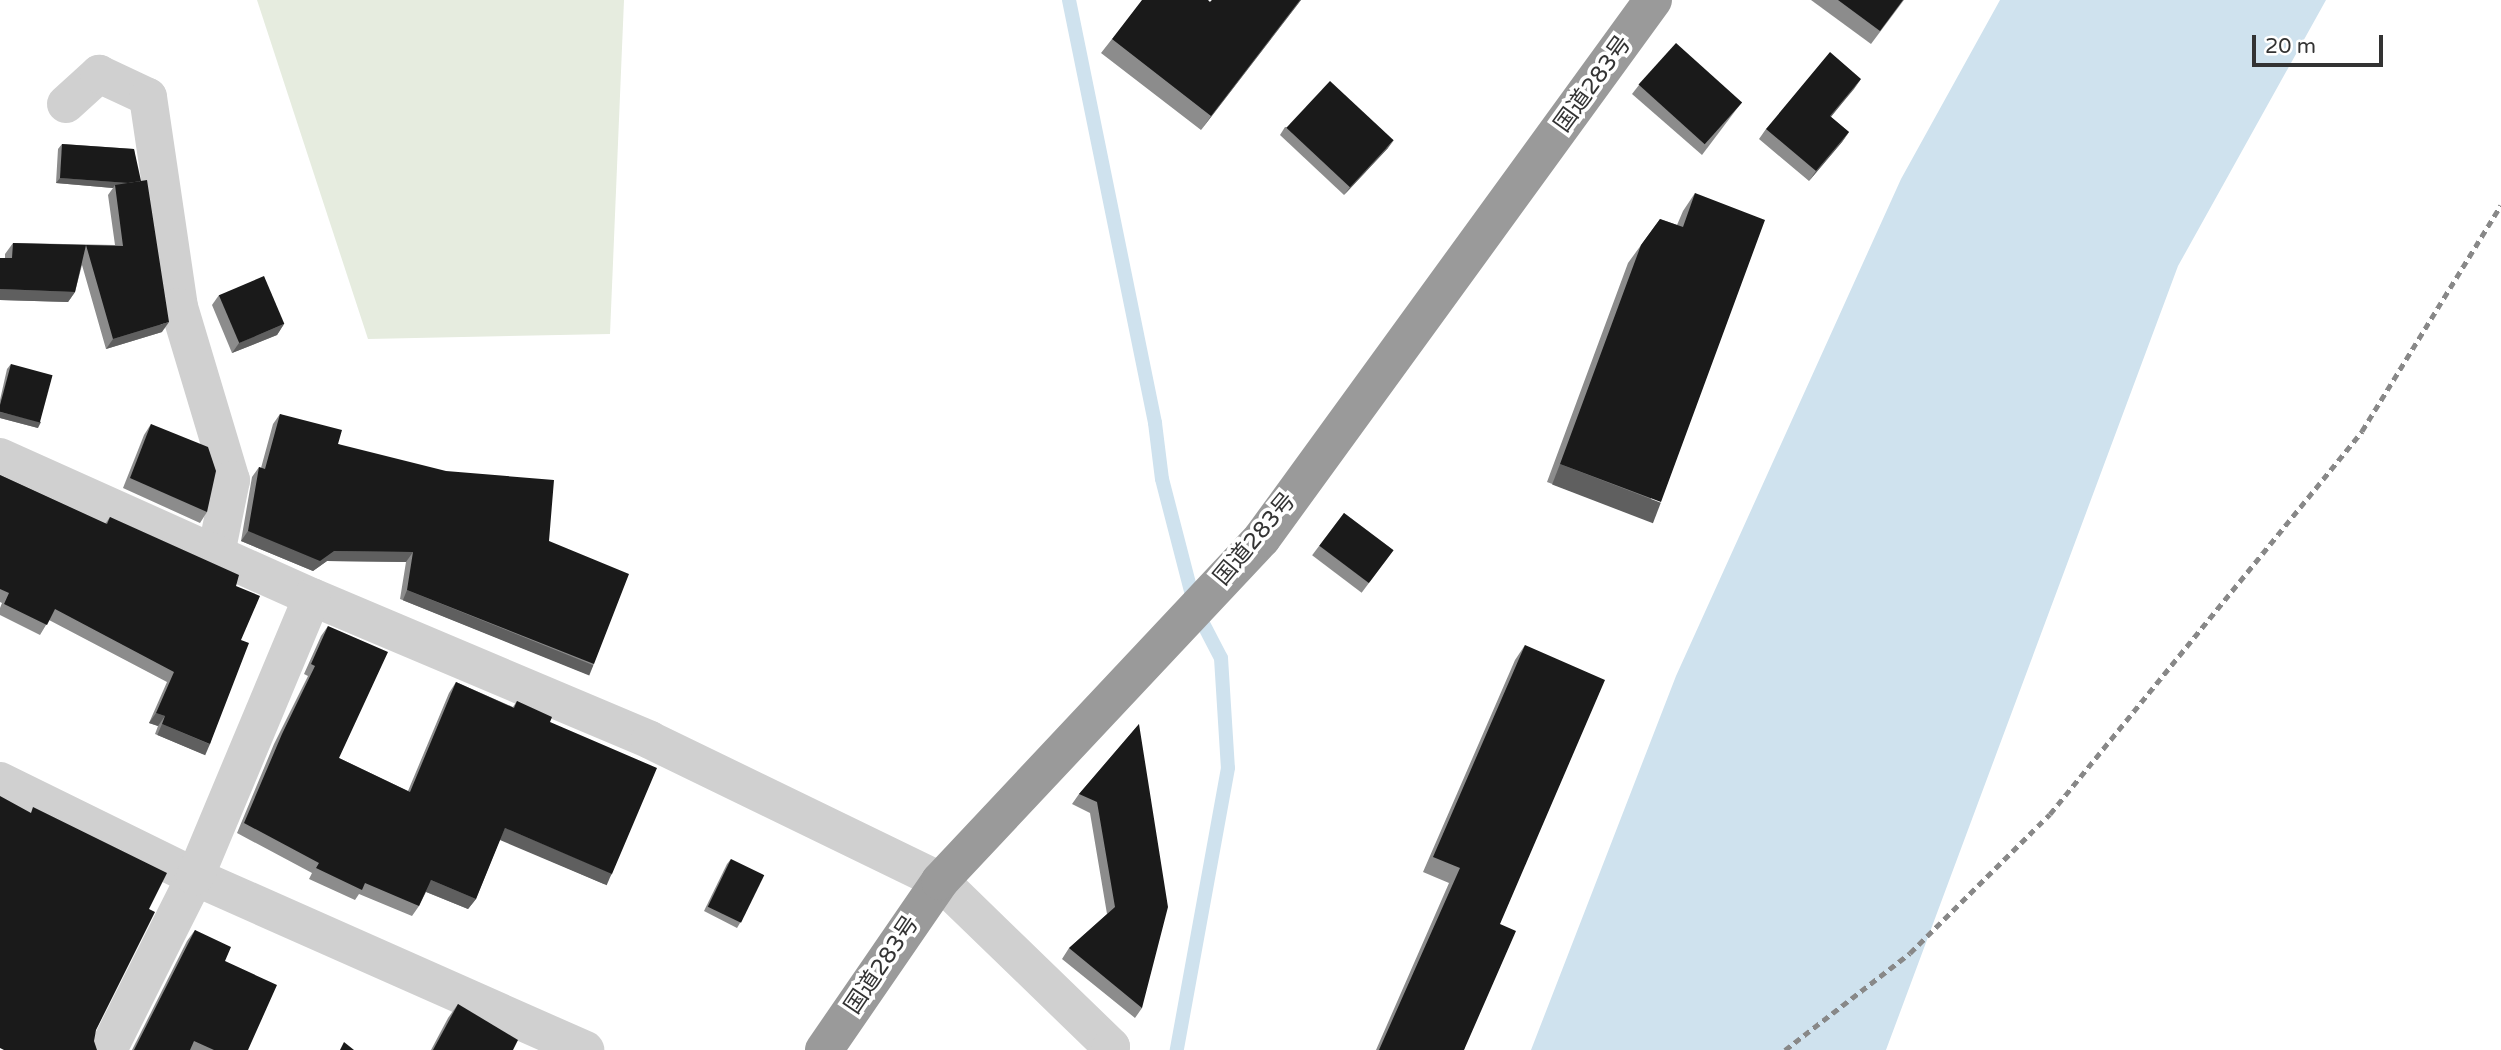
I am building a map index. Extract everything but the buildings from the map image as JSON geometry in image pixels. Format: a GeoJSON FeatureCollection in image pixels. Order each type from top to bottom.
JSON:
{"type":"FeatureCollection","features":[{"type":"Feature","properties":{"kind":"highway","name":"国道283号"},"geometry":{"type":"LineString","coordinates":[[824,1050],[940,881],[1262,538],[1654,0]]}},
{"type":"Feature","properties":{"kind":"street"},"geometry":{"type":"LineString","coordinates":[[66,104],[99,74],[148,97],[179,307],[231,480],[216,554]]}},
{"type":"Feature","properties":{"kind":"street"},"geometry":{"type":"LineString","coordinates":[[0,457],[312,597],[650,740],[940,881],[1111,1047],[1110,1050]]}},
{"type":"Feature","properties":{"kind":"street"},"geometry":{"type":"LineString","coordinates":[[107,1050],[195,877],[312,597]]}},
{"type":"Feature","properties":{"kind":"street"},"geometry":{"type":"LineString","coordinates":[[0,781],[195,877],[585,1050]]}},
{"type":"Feature","properties":{"kind":"shaded area"},"geometry":{"type":"Polygon","coordinates":[[[257,0],[624,0],[610,334],[368,339],[257,0]]]}},
{"type":"Feature","properties":{"kind":"water"},"geometry":{"type":"Polygon","coordinates":[[[2000,0],[2326,0],[2178,266],[1886,1050],[1531,1050],[1676,676],[1901,179],[2000,0]]]}},
{"type":"Feature","properties":{"kind":"waterway"},"geometry":{"type":"LineString","coordinates":[[1069,0],[1155,423],[1162,479],[1196,610],[1221,658],[1228,768],[1177,1050]]}},
{"type":"Feature","properties":{"kind":"railway"},"geometry":{"type":"LineString","coordinates":[[1785,1050],[1910,953],[2050,814],[2362,431],[2501,205]]}}]}
